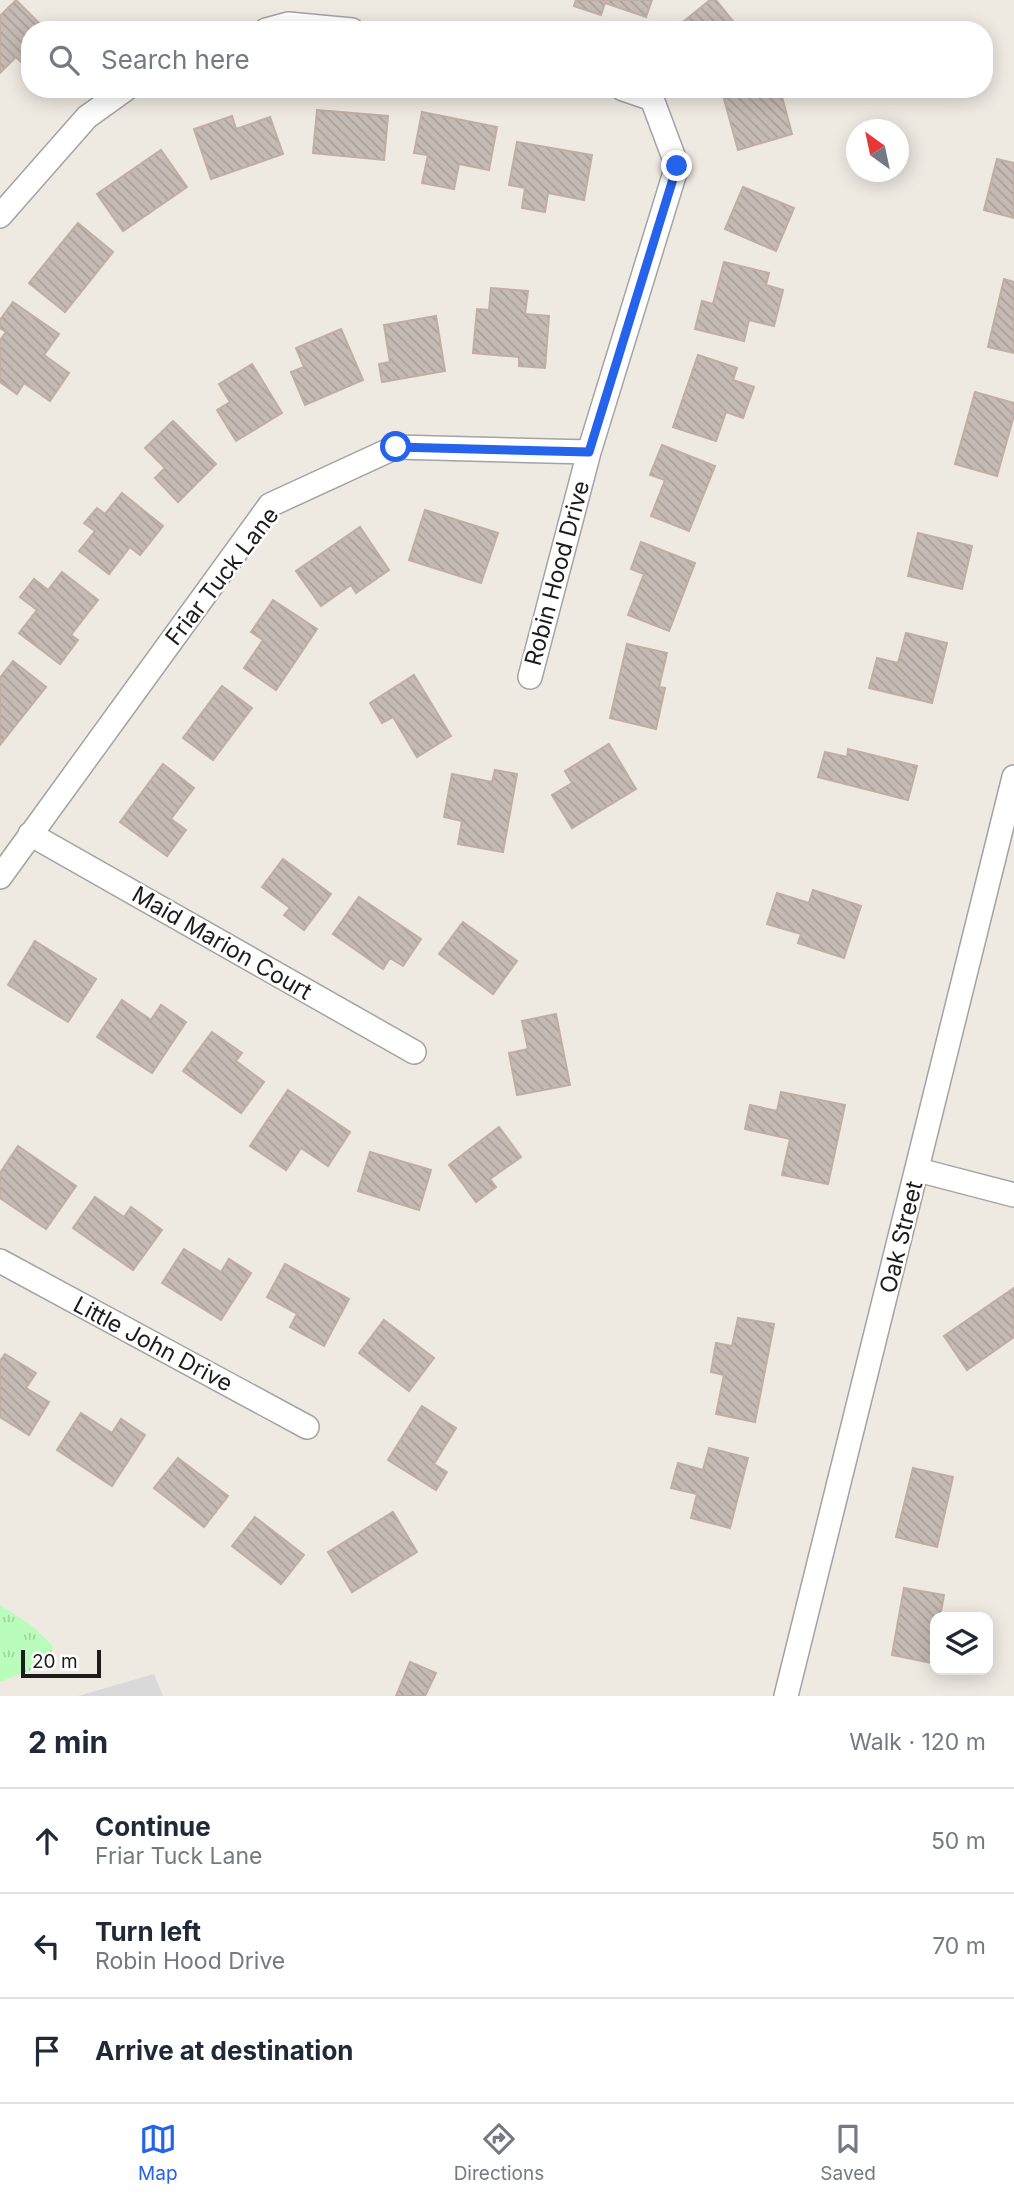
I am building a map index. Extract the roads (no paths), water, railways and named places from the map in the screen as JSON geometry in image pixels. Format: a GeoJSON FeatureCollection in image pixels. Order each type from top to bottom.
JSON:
{"type":"FeatureCollection","features":[{"type":"Feature","properties":{"kind":"street"},"geometry":{"type":"LineString","coordinates":[[0,216],[87,117],[113,98]]}},
{"type":"Feature","properties":{"kind":"street","name":"Robin Hood Drive"},"geometry":{"type":"LineString","coordinates":[[530,677],[589,452],[677,166],[652,99],[649,98]]}},
{"type":"Feature","properties":{"kind":"street","name":"Friar Tuck Lane"},"geometry":{"type":"LineString","coordinates":[[0,877],[270,506],[396,447],[589,452]]}},
{"type":"Feature","properties":{"kind":"street","name":"Oak Street"},"geometry":{"type":"LineString","coordinates":[[786,1696],[1014,777]]}},
{"type":"Feature","properties":{"kind":"street","name":"Maid Marion Court"},"geometry":{"type":"LineString","coordinates":[[30,834],[414,1052]]}},
{"type":"Feature","properties":{"kind":"street"},"geometry":{"type":"LineString","coordinates":[[918,1170],[1014,1195]]}},
{"type":"Feature","properties":{"kind":"street","name":"Little John Drive"},"geometry":{"type":"LineString","coordinates":[[0,1261],[307,1427]]}}]}
